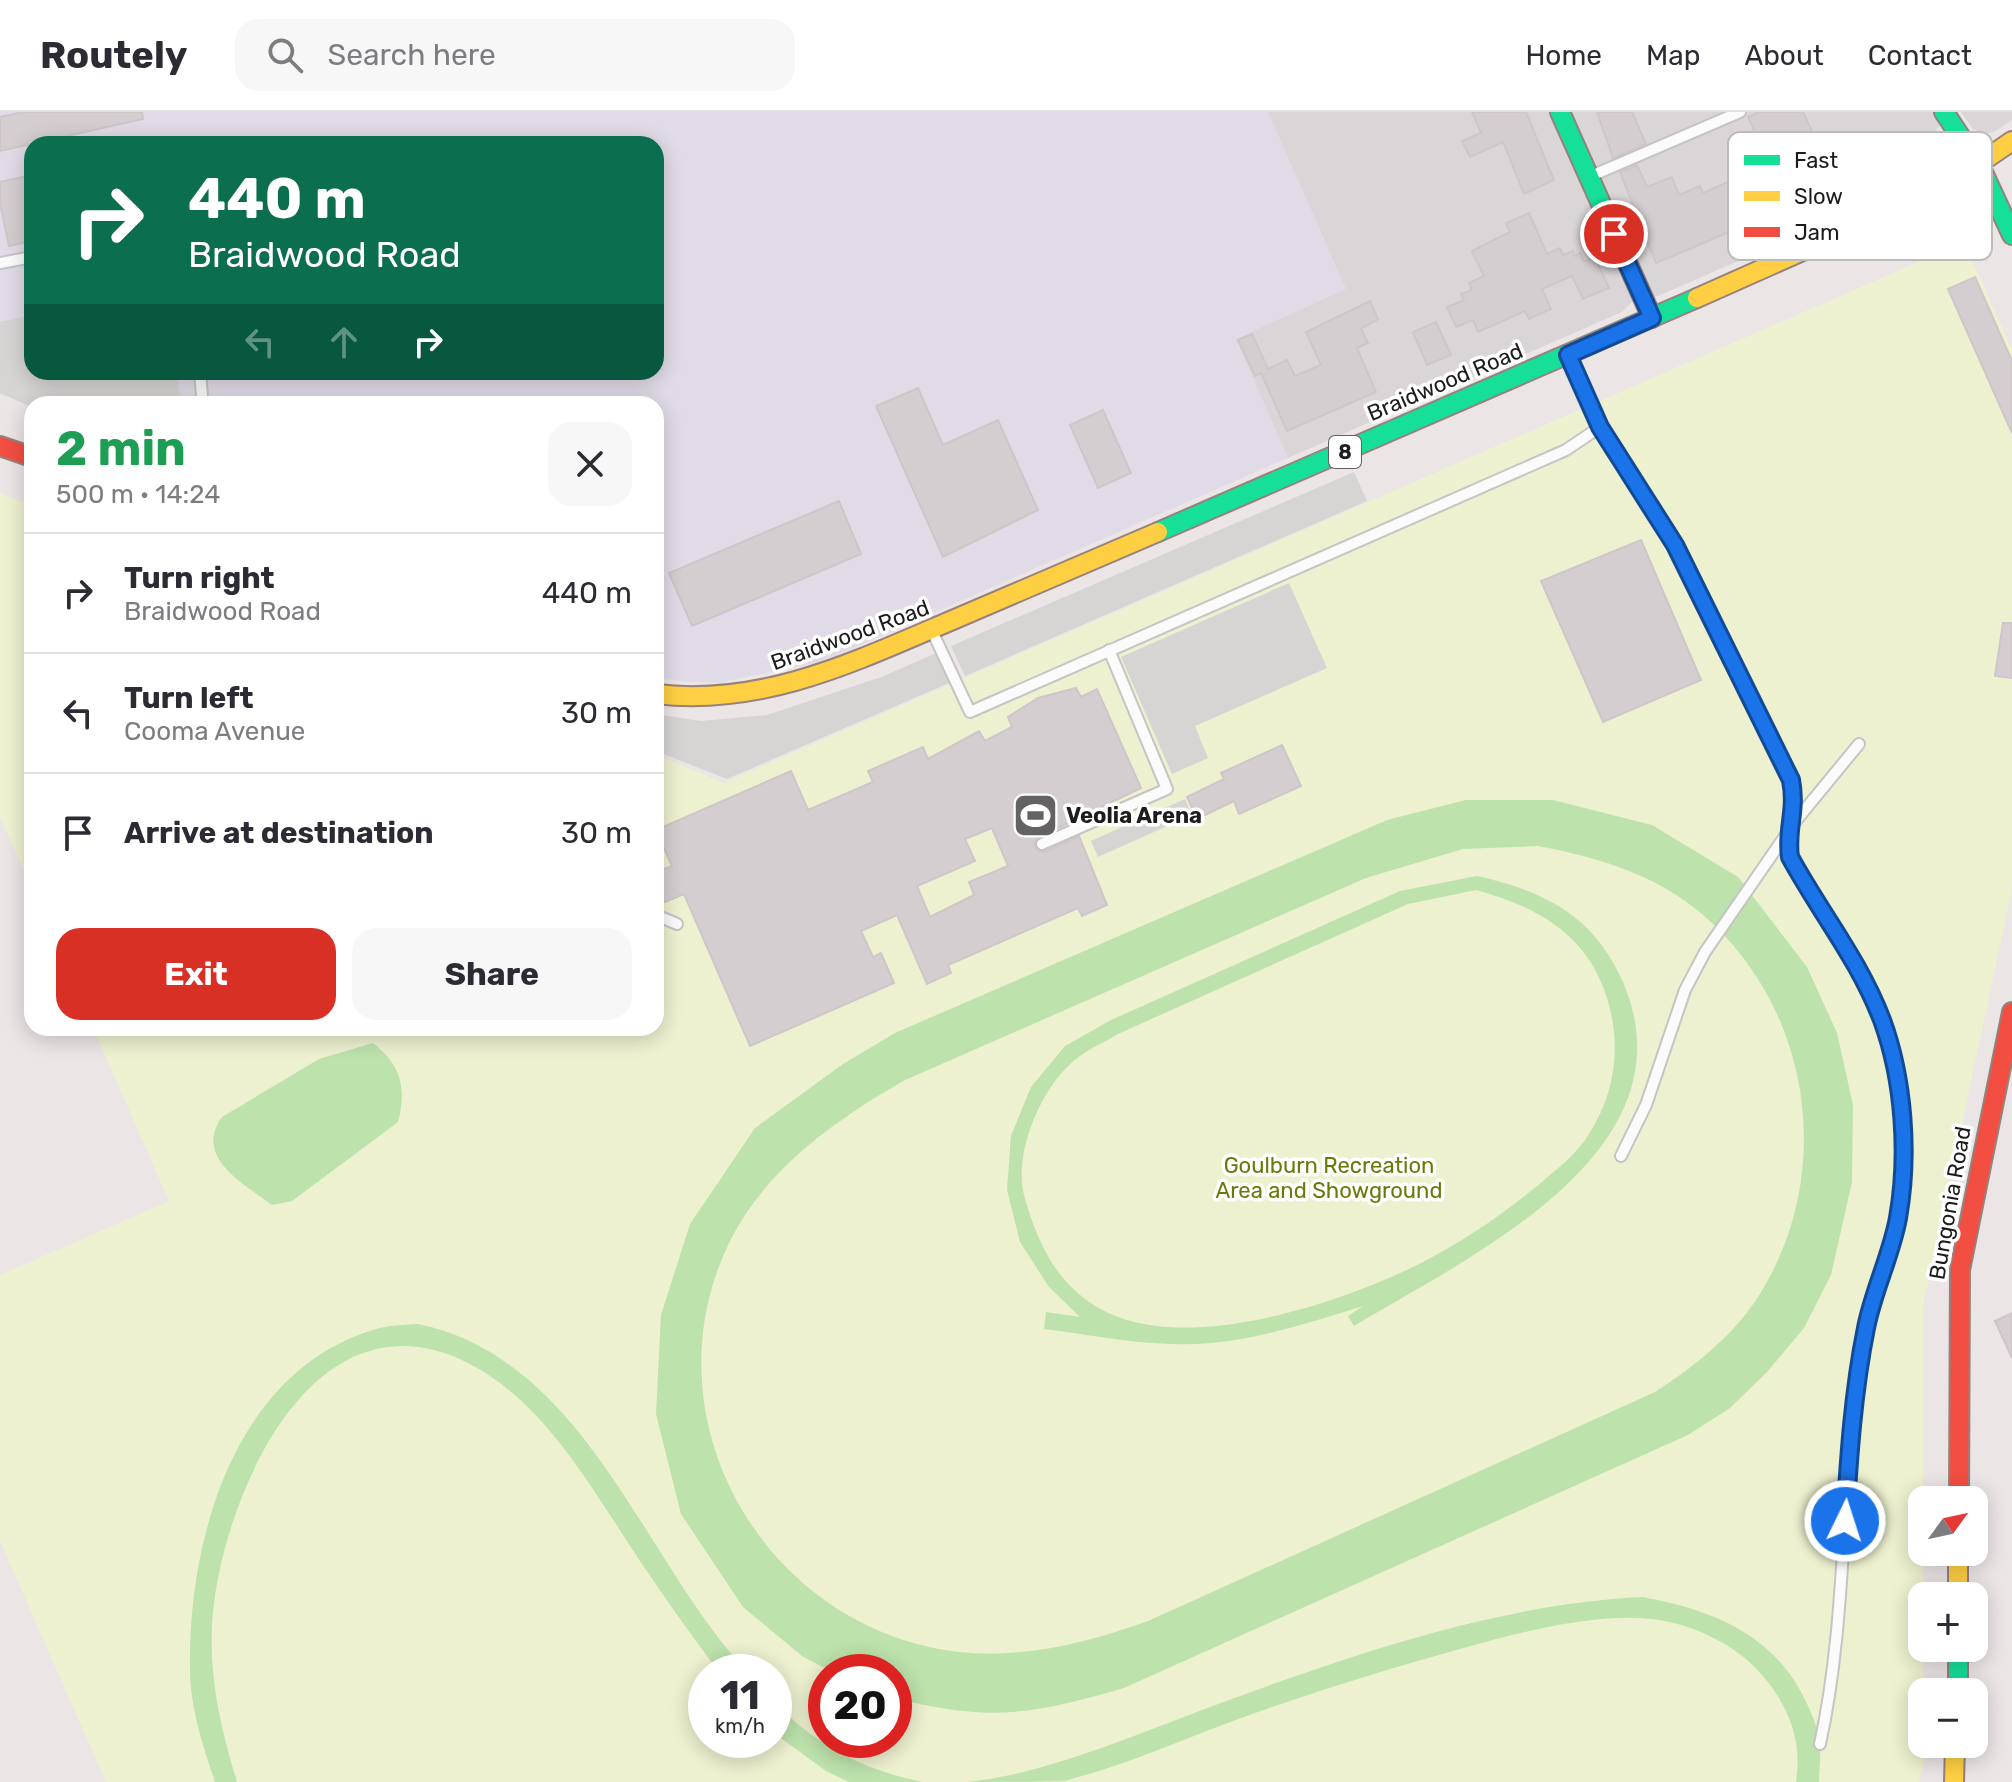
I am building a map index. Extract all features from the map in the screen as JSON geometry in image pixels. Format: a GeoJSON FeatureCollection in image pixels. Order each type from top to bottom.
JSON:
{"type":"FeatureCollection","features":[{"type":"Feature","properties":{"kind":"main road"},"geometry":{"type":"LineString","coordinates":[[1560,112],[1652,318]]}},
{"type":"Feature","properties":{"kind":"main road"},"geometry":{"type":"LineString","coordinates":[[1944,112],[1957,132]]}},
{"type":"Feature","properties":{"kind":"main road","name":"Braidwood Road"},"geometry":{"type":"LineString","coordinates":[[1992,157],[2012,141]]}},
{"type":"Feature","properties":{"kind":"main road"},"geometry":{"type":"LineString","coordinates":[[1992,192],[2012,235]]}},
{"type":"Feature","properties":{"kind":"main road","name":"Braidwood Road"},"geometry":{"type":"LineString","coordinates":[[664,694],[720,698],[770,691],[829,673],[932,631],[1782,260]]}},
{"type":"Feature","properties":{"kind":"main road"},"geometry":{"type":"LineString","coordinates":[[0,446],[24,454]]}},
{"type":"Feature","properties":{"kind":"main road","name":"Bungonia Road"},"geometry":{"type":"LineString","coordinates":[[1959,1486],[1960,1270],[2012,1012]]}},
{"type":"Feature","properties":{"kind":"main road"},"geometry":{"type":"LineString","coordinates":[[1954,1782],[1955,1758]]}},
{"type":"Feature","properties":{"kind":"lane"},"geometry":{"type":"LineString","coordinates":[[1588,177],[1740,112]]}},
{"type":"Feature","properties":{"kind":"lane"},"geometry":{"type":"LineString","coordinates":[[0,263],[24,258]]}},
{"type":"Feature","properties":{"kind":"lane"},"geometry":{"type":"LineString","coordinates":[[1568,355],[1600,427],[1675,545],[1781,761],[1795,800],[1794,823]]}},
{"type":"Feature","properties":{"kind":"lane"},"geometry":{"type":"LineString","coordinates":[[932,631],[970,712],[1566,450],[1600,427]]}},
{"type":"Feature","properties":{"kind":"lane"},"geometry":{"type":"LineString","coordinates":[[1042,844],[1167,789],[1109,650]]}},
{"type":"Feature","properties":{"kind":"lane"},"geometry":{"type":"LineString","coordinates":[[1621,1156],[1646,1105],[1685,990],[1705,952],[1794,823],[1859,744]]}},
{"type":"Feature","properties":{"kind":"lane"},"geometry":{"type":"LineString","coordinates":[[1787,836],[1790,857],[1837,929],[1883,1023],[1895,1070],[1904,1172],[1898,1220],[1869,1314],[1859,1365],[1850,1434],[1840,1622],[1833,1685],[1820,1744]]}},
{"type":"Feature","properties":{"kind":"lane"},"geometry":{"type":"LineString","coordinates":[[664,918],[677,924]]}},
{"type":"Feature","properties":{"kind":"shaded area"},"geometry":{"type":"Polygon","coordinates":[[[0,112],[1268,112],[1346,289],[1236,339],[1288,458],[821,662],[717,683],[664,679],[664,396],[24,396],[24,402],[0,394],[0,112]]]}},
{"type":"Feature","properties":{"kind":"shaded area"},"geometry":{"type":"Polygon","coordinates":[[[1096,112],[1959,112],[1936,129],[1937,132],[1728,132],[1728,260],[1741,260],[1658,296],[1632,302],[1622,312],[1288,458],[1096,112]]]}},
{"type":"Feature","properties":{"kind":"shaded area"},"geometry":{"type":"Polygon","coordinates":[[[1961,112],[2012,112],[2012,120],[1994,132],[1973,129],[1961,112]]]}},
{"type":"Feature","properties":{"kind":"shaded area"},"geometry":{"type":"Polygon","coordinates":[[[24,317],[24,380],[178,380],[179,396],[24,396],[24,404],[0,393],[0,322],[24,317]]]}},
{"type":"Feature","properties":{"kind":"shaded area"},"geometry":{"type":"Polygon","coordinates":[[[1354,472],[1367,501],[965,676],[951,646],[1354,472]]]}},
{"type":"Feature","properties":{"kind":"shaded area"},"geometry":{"type":"Polygon","coordinates":[[[1289,583],[1327,668],[1195,726],[1208,758],[1172,774],[1121,657],[1289,583]]]}},
{"type":"Feature","properties":{"kind":"shaded area"},"geometry":{"type":"Polygon","coordinates":[[[936,653],[949,683],[727,779],[664,754],[664,715],[701,721],[767,715],[884,676],[936,653]]]}},
{"type":"Feature","properties":{"kind":"shaded area"},"geometry":{"type":"Polygon","coordinates":[[[1185,799],[1192,815],[1098,857],[1091,841],[1185,799]]]}},
{"type":"Feature","properties":{"kind":"green space","name":"Goulburn Recreation Area and Showground"},"geometry":{"type":"Polygon","coordinates":[[[1923,260],[1972,260],[2012,349],[2012,890],[1923,1306],[1923,1486],[1908,1486],[1908,1566],[1923,1566],[1923,1582],[1908,1582],[1908,1662],[1923,1662],[1923,1678],[1908,1678],[1908,1758],[1923,1758],[1919,1782],[106,1782],[0,1541],[0,1275],[169,1201],[97,1036],[664,1036],[664,758],[724,783],[1923,260]]]}},
{"type":"Feature","properties":{"kind":"green space"},"geometry":{"type":"Polygon","coordinates":[[[0,493],[24,503],[24,871],[0,816],[0,493]]]}},
{"type":"Feature","properties":{"kind":"green space"},"geometry":{"type":"Polygon","coordinates":[[[1466,800],[1553,800],[1652,825],[1738,877],[1807,967],[1837,1033],[1853,1105],[1852,1182],[1831,1275],[1804,1328],[1767,1372],[1730,1408],[1688,1435],[1124,1688],[1062,1704],[1010,1712],[984,1713],[928,1706],[912,1702],[912,1654],[808,1654],[808,1659],[743,1607],[681,1514],[656,1414],[661,1315],[690,1224],[755,1128],[843,1064],[895,1033],[1387,820],[1466,800]],[[1538,846],[1463,849],[1366,878],[903,1081],[853,1112],[805,1148],[764,1190],[731,1239],[708,1303],[701,1367],[710,1431],[731,1490],[766,1544],[811,1589],[866,1625],[929,1647],[984,1654],[1068,1645],[1148,1621],[1655,1392],[1709,1352],[1754,1303],[1779,1257],[1796,1208],[1803,1157],[1802,1106],[1792,1056],[1774,1008],[1748,964],[1713,924],[1653,882],[1586,857],[1538,846]]]}},
{"type":"Feature","properties":{"kind":"green space"},"geometry":{"type":"Polygon","coordinates":[[[1477,876],[1502,882],[1565,910],[1598,940],[1623,982],[1637,1043],[1628,1098],[1600,1148],[1559,1192],[1508,1232],[1354,1326],[1348,1316],[1363,1306],[1269,1333],[1197,1344],[1140,1342],[1044,1329],[1046,1312],[1080,1317],[1049,1287],[1020,1242],[1007,1190],[1011,1136],[1031,1087],[1065,1046],[1111,1020],[1400,891],[1477,876]],[[1476,890],[1408,904],[1118,1034],[1076,1059],[1052,1085],[1042,1102],[1033,1121],[1023,1160],[1024,1195],[1041,1243],[1057,1271],[1094,1305],[1128,1320],[1168,1327],[1212,1326],[1258,1320],[1347,1294],[1421,1263],[1499,1215],[1561,1166],[1584,1141],[1605,1101],[1614,1067],[1611,1013],[1597,973],[1572,939],[1538,914],[1476,890]]]}},
{"type":"Feature","properties":{"kind":"green space"},"geometry":{"type":"Polygon","coordinates":[[[373,1043],[390,1060],[399,1078],[402,1098],[398,1122],[292,1201],[272,1205],[226,1168],[214,1145],[215,1131],[222,1117],[319,1059],[373,1043]]]}},
{"type":"Feature","properties":{"kind":"green space"},"geometry":{"type":"Polygon","coordinates":[[[418,1324],[476,1344],[526,1377],[568,1420],[606,1469],[675,1575],[733,1654],[706,1654],[565,1449],[521,1400],[468,1363],[414,1347],[367,1352],[325,1374],[290,1410],[261,1455],[239,1505],[223,1556],[212,1626],[216,1694],[237,1782],[215,1782],[192,1698],[192,1618],[198,1566],[211,1515],[229,1465],[255,1420],[287,1381],[327,1350],[376,1329],[418,1324]]]}},
{"type":"Feature","properties":{"kind":"green space"},"geometry":{"type":"Polygon","coordinates":[[[1643,1597],[1712,1616],[1734,1626],[1771,1653],[1801,1692],[1813,1718],[1820,1745],[1819,1782],[1796,1782],[1796,1741],[1788,1716],[1767,1681],[1742,1656],[1711,1636],[1676,1623],[1618,1618],[1553,1626],[1510,1636],[1354,1680],[1064,1781],[967,1782],[997,1778],[1059,1762],[1315,1669],[1477,1621],[1532,1610],[1643,1597]]]}},
{"type":"Feature","properties":{"kind":"green space"},"geometry":{"type":"Polygon","coordinates":[[[792,1719],[808,1732],[808,1758],[792,1746],[792,1719]]]}},
{"type":"Feature","properties":{"kind":"green space"},"geometry":{"type":"Polygon","coordinates":[[[808,1758],[850,1758],[881,1771],[923,1782],[849,1782],[808,1758]]]}},
{"type":"Feature","properties":{"kind":"building"},"geometry":{"type":"Polygon","coordinates":[[[23,112],[142,112],[143,119],[67,136],[24,136],[24,146],[0,151],[0,117],[23,112]]]}},
{"type":"Feature","properties":{"kind":"building"},"geometry":{"type":"Polygon","coordinates":[[[1472,112],[1526,112],[1554,180],[1524,194],[1503,142],[1470,157],[1462,141],[1481,133],[1472,112]]]}},
{"type":"Feature","properties":{"kind":"building"},"geometry":{"type":"Polygon","coordinates":[[[1597,112],[1632,112],[1646,144],[1613,158],[1597,112]]]}},
{"type":"Feature","properties":{"kind":"building"},"geometry":{"type":"Polygon","coordinates":[[[1759,112],[1803,112],[1812,132],[1755,132],[1748,117],[1759,112]]]}},
{"type":"Feature","properties":{"kind":"building"},"geometry":{"type":"Polygon","coordinates":[[[1637,165],[1647,187],[1672,177],[1679,195],[1700,186],[1703,193],[1728,182],[1728,233],[1656,263],[1620,172],[1637,165]]]}},
{"type":"Feature","properties":{"kind":"building"},"geometry":{"type":"Polygon","coordinates":[[[24,177],[24,243],[9,246],[0,203],[0,182],[24,177]]]}},
{"type":"Feature","properties":{"kind":"building"},"geometry":{"type":"Polygon","coordinates":[[[1529,213],[1547,254],[1560,248],[1563,255],[1573,251],[1575,256],[1580,253],[1584,262],[1595,257],[1609,288],[1583,299],[1572,276],[1542,289],[1551,309],[1529,319],[1525,311],[1478,332],[1473,320],[1456,327],[1447,307],[1464,300],[1461,294],[1472,290],[1469,283],[1484,276],[1472,251],[1510,232],[1506,223],[1529,213]]]}},
{"type":"Feature","properties":{"kind":"building"},"geometry":{"type":"Polygon","coordinates":[[[1975,277],[2012,361],[2012,433],[1948,289],[1975,277]]]}},
{"type":"Feature","properties":{"kind":"building"},"geometry":{"type":"Polygon","coordinates":[[[1370,301],[1378,319],[1361,329],[1368,343],[1357,348],[1376,392],[1287,431],[1261,373],[1255,376],[1238,340],[1252,334],[1268,369],[1287,360],[1295,376],[1321,365],[1306,332],[1370,301]]]}},
{"type":"Feature","properties":{"kind":"building"},"geometry":{"type":"Polygon","coordinates":[[[1436,322],[1451,355],[1427,365],[1413,332],[1436,322]]]}},
{"type":"Feature","properties":{"kind":"building"},"geometry":{"type":"Polygon","coordinates":[[[918,388],[943,445],[998,420],[1038,510],[943,557],[876,406],[918,388]]]}},
{"type":"Feature","properties":{"kind":"building"},"geometry":{"type":"Polygon","coordinates":[[[1103,410],[1131,473],[1098,488],[1070,425],[1103,410]]]}},
{"type":"Feature","properties":{"kind":"building"},"geometry":{"type":"Polygon","coordinates":[[[839,501],[861,554],[692,626],[669,573],[839,501]]]}},
{"type":"Feature","properties":{"kind":"building"},"geometry":{"type":"Polygon","coordinates":[[[1641,540],[1701,680],[1603,722],[1541,581],[1641,540]]]}},
{"type":"Feature","properties":{"kind":"building"},"geometry":{"type":"Polygon","coordinates":[[[2003,623],[2012,623],[2012,678],[1995,676],[2003,623]]]}},
{"type":"Feature","properties":{"kind":"building"},"geometry":{"type":"Polygon","coordinates":[[[1076,688],[1081,697],[1097,689],[1141,788],[1039,837],[1034,844],[1037,850],[1044,852],[1079,836],[1107,905],[1082,916],[1078,908],[948,965],[951,973],[927,984],[897,915],[861,931],[873,957],[881,953],[894,983],[750,1046],[684,894],[665,902],[664,900],[664,869],[672,866],[664,848],[664,827],[791,771],[808,810],[873,782],[868,771],[923,747],[928,759],[979,731],[985,741],[1012,727],[1008,717],[1038,698],[1076,688]],[[992,828],[965,839],[975,861],[917,886],[930,917],[974,895],[969,882],[1008,866],[992,828]]]}},
{"type":"Feature","properties":{"kind":"building"},"geometry":{"type":"Polygon","coordinates":[[[1282,745],[1301,786],[1239,814],[1234,801],[1197,819],[1187,797],[1224,779],[1221,773],[1282,745]]]}},
{"type":"Feature","properties":{"kind":"building"},"geometry":{"type":"Polygon","coordinates":[[[2012,1313],[2012,1358],[1995,1321],[2012,1313]]]}},
{"type":"Feature","properties":{"kind":"traffic: fast"},"geometry":{"type":"LineString","coordinates":[[1560,112],[1652,318]]}},
{"type":"Feature","properties":{"kind":"traffic: fast"},"geometry":{"type":"LineString","coordinates":[[1944,112],[1957,132]]}},
{"type":"Feature","properties":{"kind":"traffic: fast"},"geometry":{"type":"LineString","coordinates":[[1992,192],[2012,235]]}},
{"type":"Feature","properties":{"kind":"traffic: fast"},"geometry":{"type":"LineString","coordinates":[[1158,532],[1697,298]]}},
{"type":"Feature","properties":{"kind":"traffic: fast"},"geometry":{"type":"LineString","coordinates":[[1958,1662],[1958,1678]]}},
{"type":"Feature","properties":{"kind":"traffic: slow"},"geometry":{"type":"LineString","coordinates":[[1992,155],[2012,141]]}},
{"type":"Feature","properties":{"kind":"traffic: slow"},"geometry":{"type":"LineString","coordinates":[[1697,298],[1782,260]]}},
{"type":"Feature","properties":{"kind":"traffic: slow"},"geometry":{"type":"LineString","coordinates":[[664,694],[735,694],[810,677],[883,650],[1158,532]]}},
{"type":"Feature","properties":{"kind":"traffic: slow"},"geometry":{"type":"LineString","coordinates":[[1958,1566],[1958,1582]]}},
{"type":"Feature","properties":{"kind":"traffic: slow"},"geometry":{"type":"LineString","coordinates":[[1954,1782],[1955,1758]]}},
{"type":"Feature","properties":{"kind":"traffic: jam"},"geometry":{"type":"LineString","coordinates":[[0,446],[24,454]]}},
{"type":"Feature","properties":{"kind":"traffic: jam"},"geometry":{"type":"LineString","coordinates":[[1959,1486],[1960,1270],[2012,1012]]}},
{"type":"Feature","properties":{"kind":"place","name":"Veolia Arena"},"geometry":{"type":"Point","coordinates":[1035,815]}},
{"type":"Feature","properties":{"kind":"route"},"geometry":{"type":"LineString","coordinates":[[1614,234],[1652,318],[1568,355],[1600,427],[1675,545],[1791,780],[1795,800],[1794,823],[1787,836],[1790,857],[1837,929],[1861,973],[1883,1023],[1895,1070],[1904,1172],[1898,1220],[1866,1326],[1859,1365],[1850,1434],[1845,1521]]}}]}
